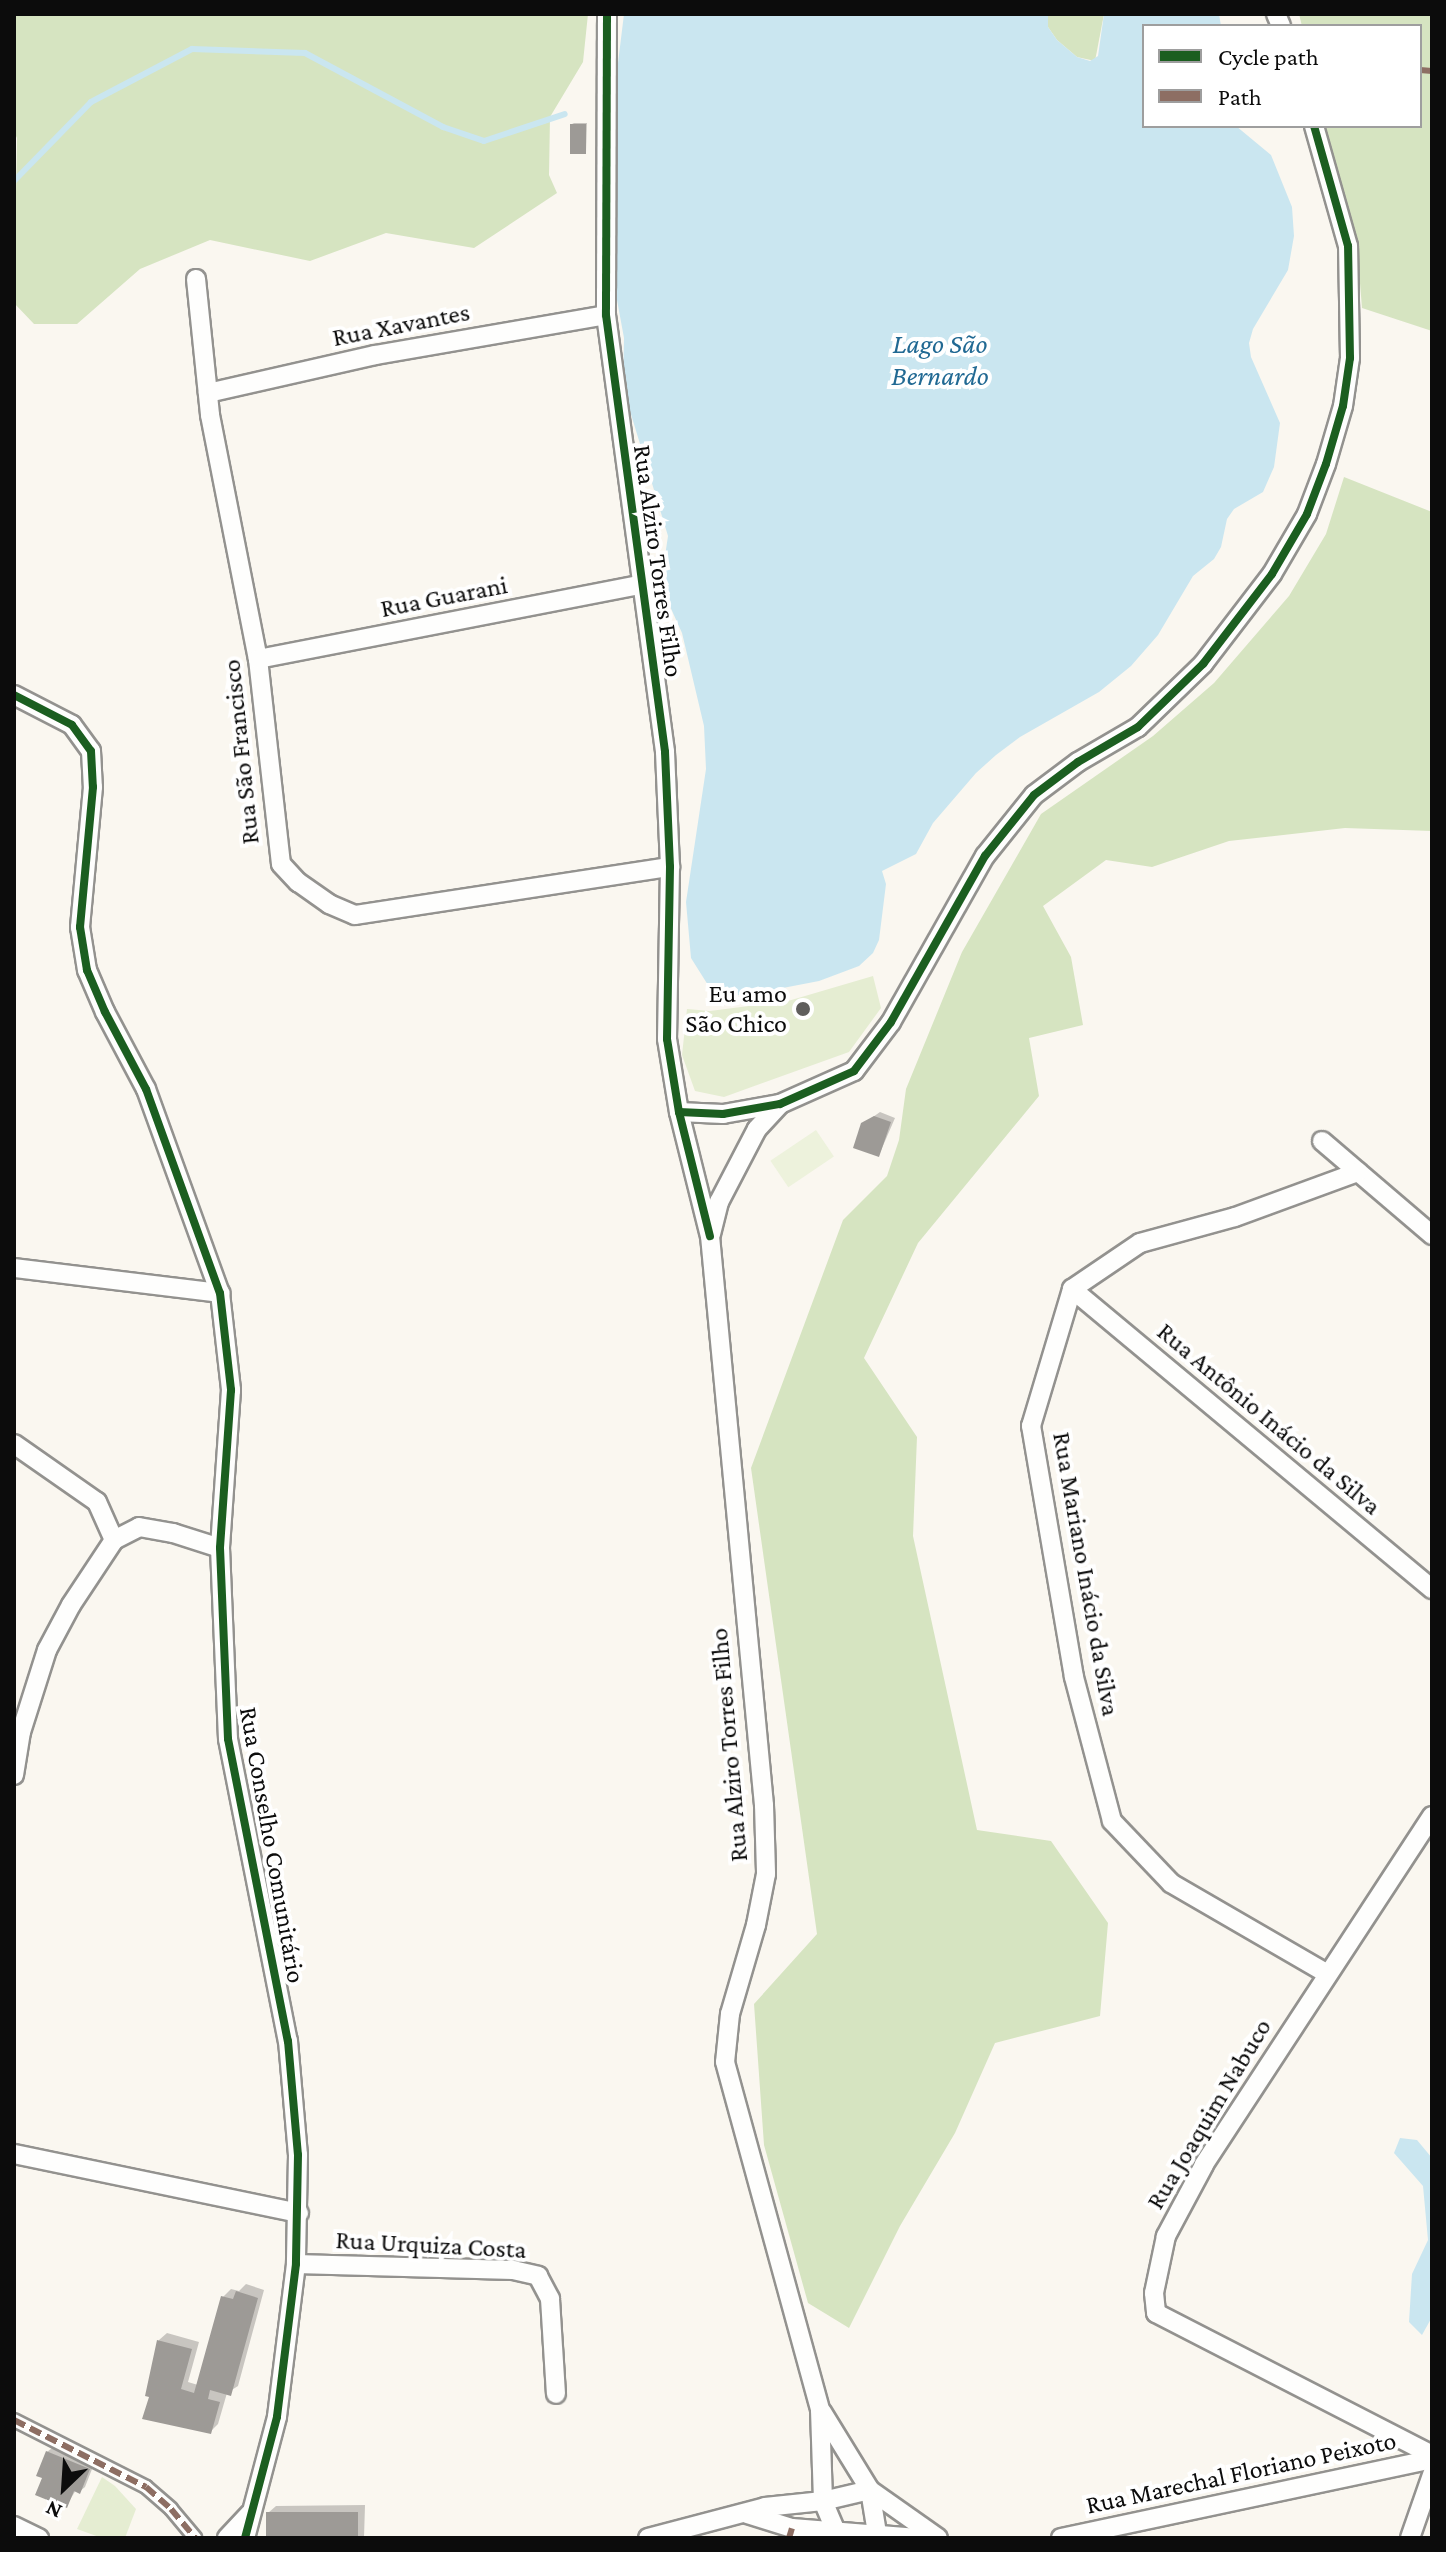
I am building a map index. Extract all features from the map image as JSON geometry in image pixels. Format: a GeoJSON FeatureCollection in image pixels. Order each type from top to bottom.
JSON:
{"type":"FeatureCollection","features":[{"type":"Feature","properties":{"kind":"street","name":"Rua Alziro Torres Filho"},"geometry":{"type":"LineString","coordinates":[[607,14],[606,315],[640,585],[665,752],[670,867],[667,1039],[679,1112],[710,1236],[764,1805],[766,1874],[756,1925],[730,2014],[725,2062],[820,2410],[823,2501],[835,2529]]}},
{"type":"Feature","properties":{"kind":"street"},"geometry":{"type":"LineString","coordinates":[[679,1112],[723,1114],[780,1104],[854,1071],[891,1022],[985,856],[1034,795],[1078,762],[1138,727],[1203,664],[1272,574],[1307,514],[1343,406],[1352,308],[1348,246],[1315,128]]}},
{"type":"Feature","properties":{"kind":"street","name":"Rua São Francisco"},"geometry":{"type":"LineString","coordinates":[[196,279],[208,393],[258,659],[281,864],[298,882],[329,904],[355,915],[670,867]]}},
{"type":"Feature","properties":{"kind":"street","name":"Rua Xavantes"},"geometry":{"type":"LineString","coordinates":[[208,393],[375,355],[606,315]]}},
{"type":"Feature","properties":{"kind":"street","name":"Rua Guarani"},"geometry":{"type":"LineString","coordinates":[[258,659],[640,585]]}},
{"type":"Feature","properties":{"kind":"street","name":"Rua Conselho Comunitário"},"geometry":{"type":"LineString","coordinates":[[14,695],[72,725],[91,751],[93,787],[80,927],[87,970],[105,1012],[146,1089],[220,1293],[231,1390],[220,1548],[228,1739],[288,2041],[298,2155],[296,2264],[277,2417],[245,2538]]}},
{"type":"Feature","properties":{"kind":"street"},"geometry":{"type":"LineString","coordinates":[[710,1236],[719,1202],[757,1129],[780,1104]]}},
{"type":"Feature","properties":{"kind":"street"},"geometry":{"type":"LineString","coordinates":[[1322,1141],[1432,1235]]}},
{"type":"Feature","properties":{"kind":"street"},"geometry":{"type":"LineString","coordinates":[[1072,1289],[1140,1243],[1235,1217],[1358,1172]]}},
{"type":"Feature","properties":{"kind":"street"},"geometry":{"type":"LineString","coordinates":[[14,1268],[220,1293]]}},
{"type":"Feature","properties":{"kind":"street","name":"Rua Antônio Inácio da Silva"},"geometry":{"type":"LineString","coordinates":[[1072,1289],[1432,1589]]}},
{"type":"Feature","properties":{"kind":"street","name":"Rua Mariano Inácio da Silva"},"geometry":{"type":"LineString","coordinates":[[1072,1289],[1031,1426],[1074,1677],[1112,1821],[1171,1883],[1326,1973]]}},
{"type":"Feature","properties":{"kind":"street"},"geometry":{"type":"LineString","coordinates":[[14,1444],[97,1502],[114,1540]]}},
{"type":"Feature","properties":{"kind":"street"},"geometry":{"type":"LineString","coordinates":[[14,1775],[18,1729],[47,1650],[71,1605],[114,1540],[139,1527],[173,1533],[220,1548]]}},
{"type":"Feature","properties":{"kind":"street","name":"Rua Joaquim Nabuco"},"geometry":{"type":"LineString","coordinates":[[1432,1816],[1326,1973],[1204,2165],[1166,2236],[1154,2293],[1156,2313],[1432,2457]]}},
{"type":"Feature","properties":{"kind":"street"},"geometry":{"type":"LineString","coordinates":[[14,2154],[299,2213]]}},
{"type":"Feature","properties":{"kind":"street","name":"Rua Urquiza Costa"},"geometry":{"type":"LineString","coordinates":[[296,2264],[513,2270],[538,2276],[550,2299],[556,2394]]}},
{"type":"Feature","properties":{"kind":"street","name":"Rua Alziro Torres Filho"},"geometry":{"type":"LineString","coordinates":[[820,2410],[870,2490],[877,2533]]}},
{"type":"Feature","properties":{"kind":"street"},"geometry":{"type":"LineString","coordinates":[[14,2420],[146,2487],[195,2538]]}},
{"type":"Feature","properties":{"kind":"street","name":"Rua Marechal Floriano Peixoto"},"geometry":{"type":"LineString","coordinates":[[1061,2538],[1432,2457]]}},
{"type":"Feature","properties":{"kind":"street"},"geometry":{"type":"LineString","coordinates":[[1410,2538],[1432,2475]]}},
{"type":"Feature","properties":{"kind":"street"},"geometry":{"type":"LineString","coordinates":[[648,2538],[765,2507],[823,2501],[870,2490],[938,2538]]}},
{"type":"Feature","properties":{"kind":"street","name":"Rua Conselho Comunitário"},"geometry":{"type":"LineString","coordinates":[[227,2538],[253,2509]]}},
{"type":"Feature","properties":{"kind":"street"},"geometry":{"type":"LineString","coordinates":[[747,2514],[792,2528],[835,2529],[918,2538]]}},
{"type":"Feature","properties":{"kind":"street"},"geometry":{"type":"LineString","coordinates":[[14,2526],[39,2538]]}},
{"type":"Feature","properties":{"kind":"green space"},"geometry":{"type":"Polygon","coordinates":[[[14,14],[588,14],[583,62],[550,117],[549,175],[557,193],[474,248],[386,233],[310,261],[210,240],[140,269],[77,324],[34,324],[14,303],[17,138],[14,132],[14,14]]]}},
{"type":"Feature","properties":{"kind":"green space"},"geometry":{"type":"Polygon","coordinates":[[[1048,14],[1104,14],[1095,61],[1077,57],[1057,40],[1048,27],[1048,14]]]}},
{"type":"Feature","properties":{"kind":"green space"},"geometry":{"type":"Polygon","coordinates":[[[1299,14],[1432,14],[1432,331],[1362,308],[1357,246],[1326,128],[1422,128],[1422,24],[1302,24],[1299,14]]]}},
{"type":"Feature","properties":{"kind":"green space"},"geometry":{"type":"Polygon","coordinates":[[[1344,477],[1432,512],[1432,831],[1345,828],[1229,841],[1152,867],[1106,860],[1043,906],[1071,957],[1083,1025],[1029,1038],[1039,1096],[918,1243],[864,1358],[917,1437],[913,1536],[977,1830],[1051,1841],[1108,1923],[1100,2016],[995,2043],[955,2133],[900,2226],[849,2328],[808,2303],[764,2145],[754,2004],[817,1934],[751,1468],[843,1220],[887,1176],[899,1140],[906,1089],[962,952],[1041,814],[1153,736],[1214,683],[1289,596],[1326,534],[1344,477]]]}},
{"type":"Feature","properties":{"kind":"green space"},"geometry":{"type":"Polygon","coordinates":[[[873,976],[881,1008],[849,1052],[724,1097],[695,1091],[682,1055],[687,1009],[710,1011],[788,1001],[873,976]]]}},
{"type":"Feature","properties":{"kind":"green space"},"geometry":{"type":"Polygon","coordinates":[[[816,1130],[834,1157],[788,1187],[770,1161],[816,1130]]]}},
{"type":"Feature","properties":{"kind":"green space"},"geometry":{"type":"Polygon","coordinates":[[[102,2477],[136,2509],[125,2538],[102,2538],[77,2529],[102,2477]]]}},
{"type":"Feature","properties":{"kind":"water","name":"Lago São Bernardo"},"geometry":{"type":"Polygon","coordinates":[[[624,14],[1048,14],[1048,27],[1057,40],[1077,57],[1090,61],[1098,56],[1104,14],[1219,14],[1221,24],[1142,24],[1142,128],[1238,128],[1271,155],[1292,207],[1294,236],[1288,270],[1253,329],[1249,343],[1251,357],[1280,423],[1274,467],[1263,492],[1234,509],[1227,519],[1221,547],[1214,559],[1193,576],[1158,635],[1131,666],[1099,692],[1020,737],[996,755],[976,773],[933,823],[916,854],[882,871],[886,884],[879,940],[873,953],[859,966],[819,981],[726,996],[713,993],[691,958],[686,902],[706,769],[704,726],[682,633],[664,593],[662,576],[668,536],[623,388],[624,338],[612,273],[612,112],[624,14]]]}},
{"type":"Feature","properties":{"kind":"water"},"geometry":{"type":"Polygon","coordinates":[[[1400,2138],[1417,2140],[1432,2158],[1432,2317],[1422,2335],[1409,2322],[1412,2274],[1428,2240],[1423,2186],[1394,2153],[1400,2138]]]}},
{"type":"Feature","properties":{"kind":"building"},"geometry":{"type":"Polygon","coordinates":[[[570,124],[586,124],[586,154],[570,154],[570,124]]]}},
{"type":"Feature","properties":{"kind":"building"},"geometry":{"type":"Polygon","coordinates":[[[874,1116],[891,1122],[879,1157],[853,1148],[861,1123],[874,1116]]]}},
{"type":"Feature","properties":{"kind":"building"},"geometry":{"type":"Polygon","coordinates":[[[236,2291],[258,2298],[231,2396],[210,2390],[208,2399],[220,2402],[211,2434],[142,2419],[149,2397],[145,2396],[157,2340],[192,2349],[181,2389],[194,2393],[221,2296],[233,2299],[236,2291]]]}},
{"type":"Feature","properties":{"kind":"building"},"geometry":{"type":"Polygon","coordinates":[[[46,2451],[90,2469],[80,2494],[74,2491],[67,2508],[35,2495],[42,2478],[36,2476],[46,2451]]]}},
{"type":"Feature","properties":{"kind":"building"},"geometry":{"type":"Polygon","coordinates":[[[266,2512],[358,2512],[358,2538],[266,2538],[266,2512]]]}},
{"type":"Feature","properties":{"kind":"waterway"},"geometry":{"type":"LineString","coordinates":[[14,181],[91,102],[192,49],[305,53],[443,127],[484,141],[565,114]]}},
{"type":"Feature","properties":{"kind":"marked path"},"geometry":{"type":"LineString","coordinates":[[1422,70],[1432,71]]}},
{"type":"Feature","properties":{"kind":"marked path"},"geometry":{"type":"LineString","coordinates":[[14,2420],[146,2487],[171,2509],[195,2538]]}},
{"type":"Feature","properties":{"kind":"marked path"},"geometry":{"type":"LineString","coordinates":[[789,2538],[792,2528]]}},
{"type":"Feature","properties":{"kind":"cycle path"},"geometry":{"type":"LineString","coordinates":[[607,14],[606,315],[665,752],[670,867],[667,1039],[679,1112],[710,1236]]}},
{"type":"Feature","properties":{"kind":"cycle path"},"geometry":{"type":"LineString","coordinates":[[679,1112],[723,1114],[780,1104],[854,1071],[891,1022],[985,856],[1034,795],[1078,762],[1138,727],[1203,664],[1272,574],[1307,514],[1326,464],[1343,406],[1350,358],[1348,246],[1315,128]]}},
{"type":"Feature","properties":{"kind":"cycle path"},"geometry":{"type":"LineString","coordinates":[[14,695],[72,725],[91,751],[93,787],[80,927],[87,970],[105,1012],[146,1089],[220,1293],[231,1390],[220,1548],[228,1739],[288,2041],[298,2155],[296,2264],[277,2417],[245,2538]]}},
{"type":"Feature","properties":{"kind":"place","name":"Eu amo São Chico"},"geometry":{"type":"Point","coordinates":[803,1009]}}]}
